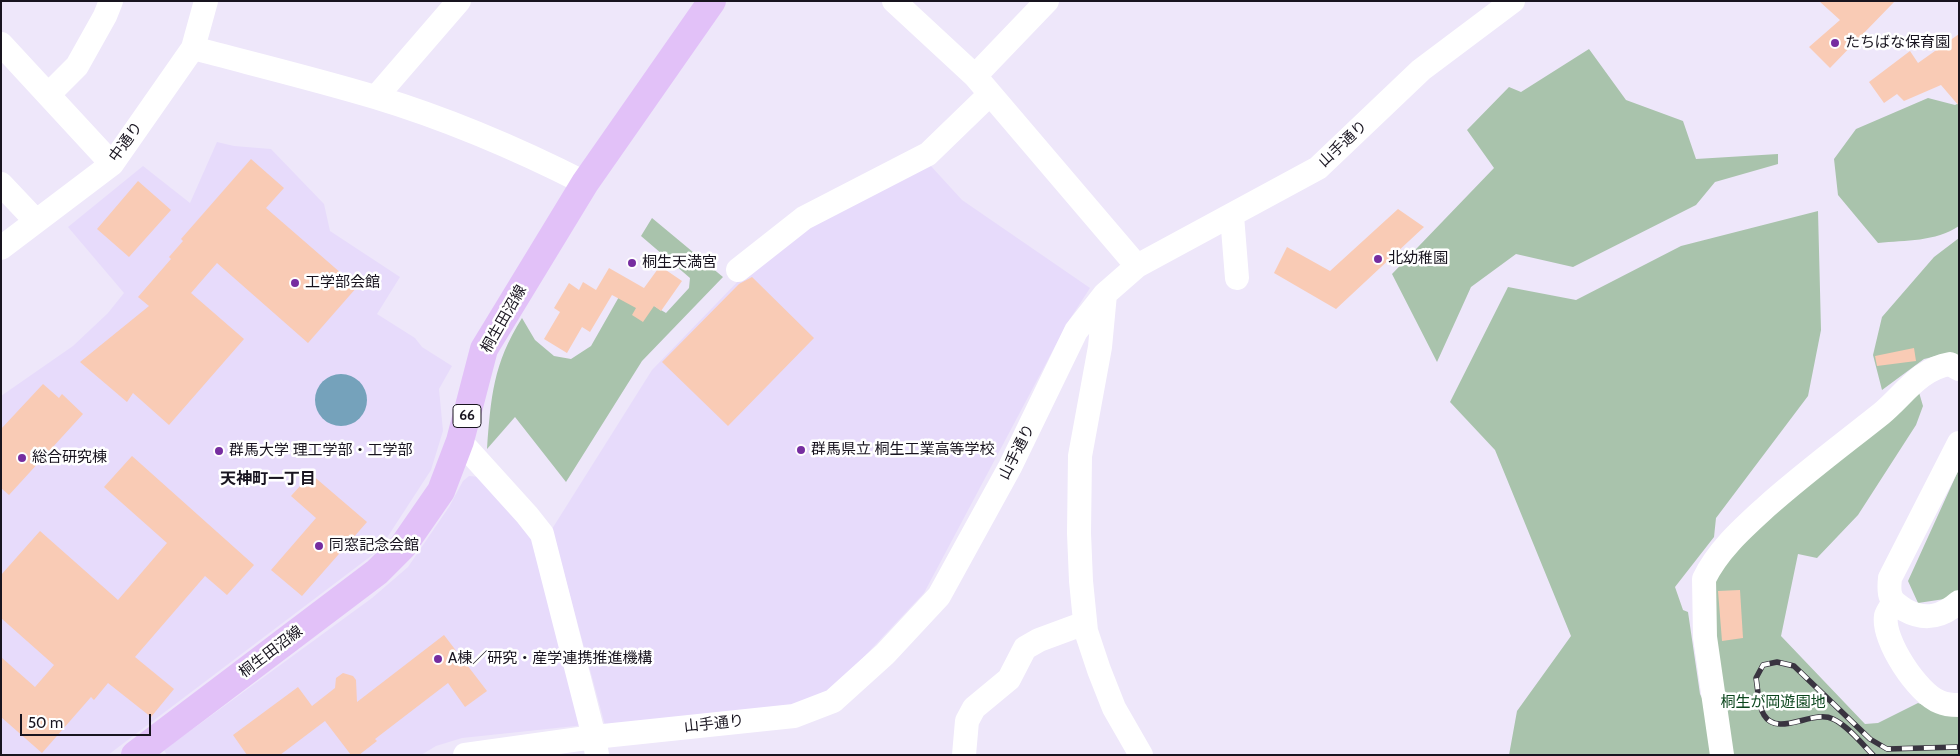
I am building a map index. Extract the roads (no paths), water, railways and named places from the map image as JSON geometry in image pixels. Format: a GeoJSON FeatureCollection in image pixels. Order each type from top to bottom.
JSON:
{"type":"FeatureCollection","features":[{"type":"Feature","properties":{"kind":"main road","name":"桐生田沼線"},"geometry":{"type":"LineString","coordinates":[[135,755],[377,572],[403,546],[441,491],[460,441],[484,348],[585,183],[712,1]]}},
{"type":"Feature","properties":{"kind":"street"},"geometry":{"type":"LineString","coordinates":[[49,94],[77,66],[105,16],[111,1]]}},
{"type":"Feature","properties":{"kind":"street","name":"中通り"},"geometry":{"type":"LineString","coordinates":[[1,248],[112,164],[193,48],[206,1]]}},
{"type":"Feature","properties":{"kind":"street"},"geometry":{"type":"LineString","coordinates":[[376,97],[459,1]]}},
{"type":"Feature","properties":{"kind":"street"},"geometry":{"type":"LineString","coordinates":[[894,1],[974,76],[1137,266]]}},
{"type":"Feature","properties":{"kind":"street"},"geometry":{"type":"LineString","coordinates":[[974,76],[1047,1]]}},
{"type":"Feature","properties":{"kind":"street","name":"山手通り"},"geometry":{"type":"LineString","coordinates":[[465,755],[595,746],[794,716],[833,701],[885,654],[939,596],[1010,467],[1076,331],[1105,294],[1137,266],[1318,168],[1421,70],[1512,1]]}},
{"type":"Feature","properties":{"kind":"street"},"geometry":{"type":"LineString","coordinates":[[1,44],[112,164]]}},
{"type":"Feature","properties":{"kind":"street"},"geometry":{"type":"LineString","coordinates":[[193,48],[376,97],[475,132],[530,155],[585,183]]}},
{"type":"Feature","properties":{"kind":"street"},"geometry":{"type":"LineString","coordinates":[[738,270],[804,218],[928,154],[990,94]]}},
{"type":"Feature","properties":{"kind":"street"},"geometry":{"type":"LineString","coordinates":[[1,184],[36,221]]}},
{"type":"Feature","properties":{"kind":"street"},"geometry":{"type":"LineString","coordinates":[[1232,216],[1237,278]]}},
{"type":"Feature","properties":{"kind":"street"},"geometry":{"type":"LineString","coordinates":[[1105,294],[1100,347],[1080,456],[1079,533],[1081,581],[1085,623],[1094,655],[1114,708],[1141,755]]}},
{"type":"Feature","properties":{"kind":"street"},"geometry":{"type":"LineString","coordinates":[[1722,755],[1705,637],[1704,579],[1708,571],[1724,548],[1753,519],[1803,474],[1883,412],[1920,376],[1937,366],[1950,364],[1959,369]]}},
{"type":"Feature","properties":{"kind":"street"},"geometry":{"type":"LineString","coordinates":[[460,441],[542,534],[595,746]]}},
{"type":"Feature","properties":{"kind":"street"},"geometry":{"type":"LineString","coordinates":[[1959,443],[1890,578],[1889,591],[1893,603],[1917,616],[1930,617],[1950,610],[1959,602]]}},
{"type":"Feature","properties":{"kind":"street"},"geometry":{"type":"LineString","coordinates":[[1893,603],[1886,617],[1888,633],[1912,680],[1939,702],[1959,706]]}},
{"type":"Feature","properties":{"kind":"street"},"geometry":{"type":"LineString","coordinates":[[964,755],[967,720],[974,708],[1009,679],[1025,648],[1039,640],[1085,623]]}},
{"type":"Feature","properties":{"kind":"water"},"geometry":{"type":"Polygon","coordinates":[[[341,374],[355,378],[363,386],[367,400],[363,414],[355,422],[341,426],[327,422],[319,414],[315,400],[319,386],[327,378],[341,374]]]}},
{"type":"Feature","properties":{"kind":"railway"},"geometry":{"type":"LineString","coordinates":[[1873,755],[1849,730],[1833,719],[1816,717],[1787,724],[1778,724],[1770,721],[1764,715],[1761,707],[1756,678],[1763,665],[1777,662],[1794,666],[1870,739],[1887,749],[1959,747]]}},
{"type":"Feature","properties":{"kind":"place","name":"たちばな保育園"},"geometry":{"type":"Point","coordinates":[1835,43]}},
{"type":"Feature","properties":{"kind":"place","name":"北幼稚園"},"geometry":{"type":"Point","coordinates":[1378,259]}},
{"type":"Feature","properties":{"kind":"place","name":"桐生天満宮"},"geometry":{"type":"Point","coordinates":[632,263]}},
{"type":"Feature","properties":{"kind":"place","name":"工学部会館"},"geometry":{"type":"Point","coordinates":[295,283]}},
{"type":"Feature","properties":{"kind":"place","name":"群馬県立 桐生工業高等学校"},"geometry":{"type":"Point","coordinates":[801,450]}},
{"type":"Feature","properties":{"kind":"place","name":"群馬大学 理工学部・工学部"},"geometry":{"type":"Point","coordinates":[219,451]}},
{"type":"Feature","properties":{"kind":"place","name":"総合研究棟"},"geometry":{"type":"Point","coordinates":[22,458]}},
{"type":"Feature","properties":{"kind":"place","name":"同窓記念会館"},"geometry":{"type":"Point","coordinates":[319,546]}},
{"type":"Feature","properties":{"kind":"place","name":"A棟／研究・産学連携推進機構"},"geometry":{"type":"Point","coordinates":[438,659]}},
{"type":"Feature","properties":{"kind":"district","name":"天神町一丁目"},"geometry":{"type":"Point","coordinates":[268,479]}},
{"type":"Feature","properties":{"kind":"park label","name":"桐生が岡遊園地"},"geometry":{"type":"Point","coordinates":[1773,703]}}]}
